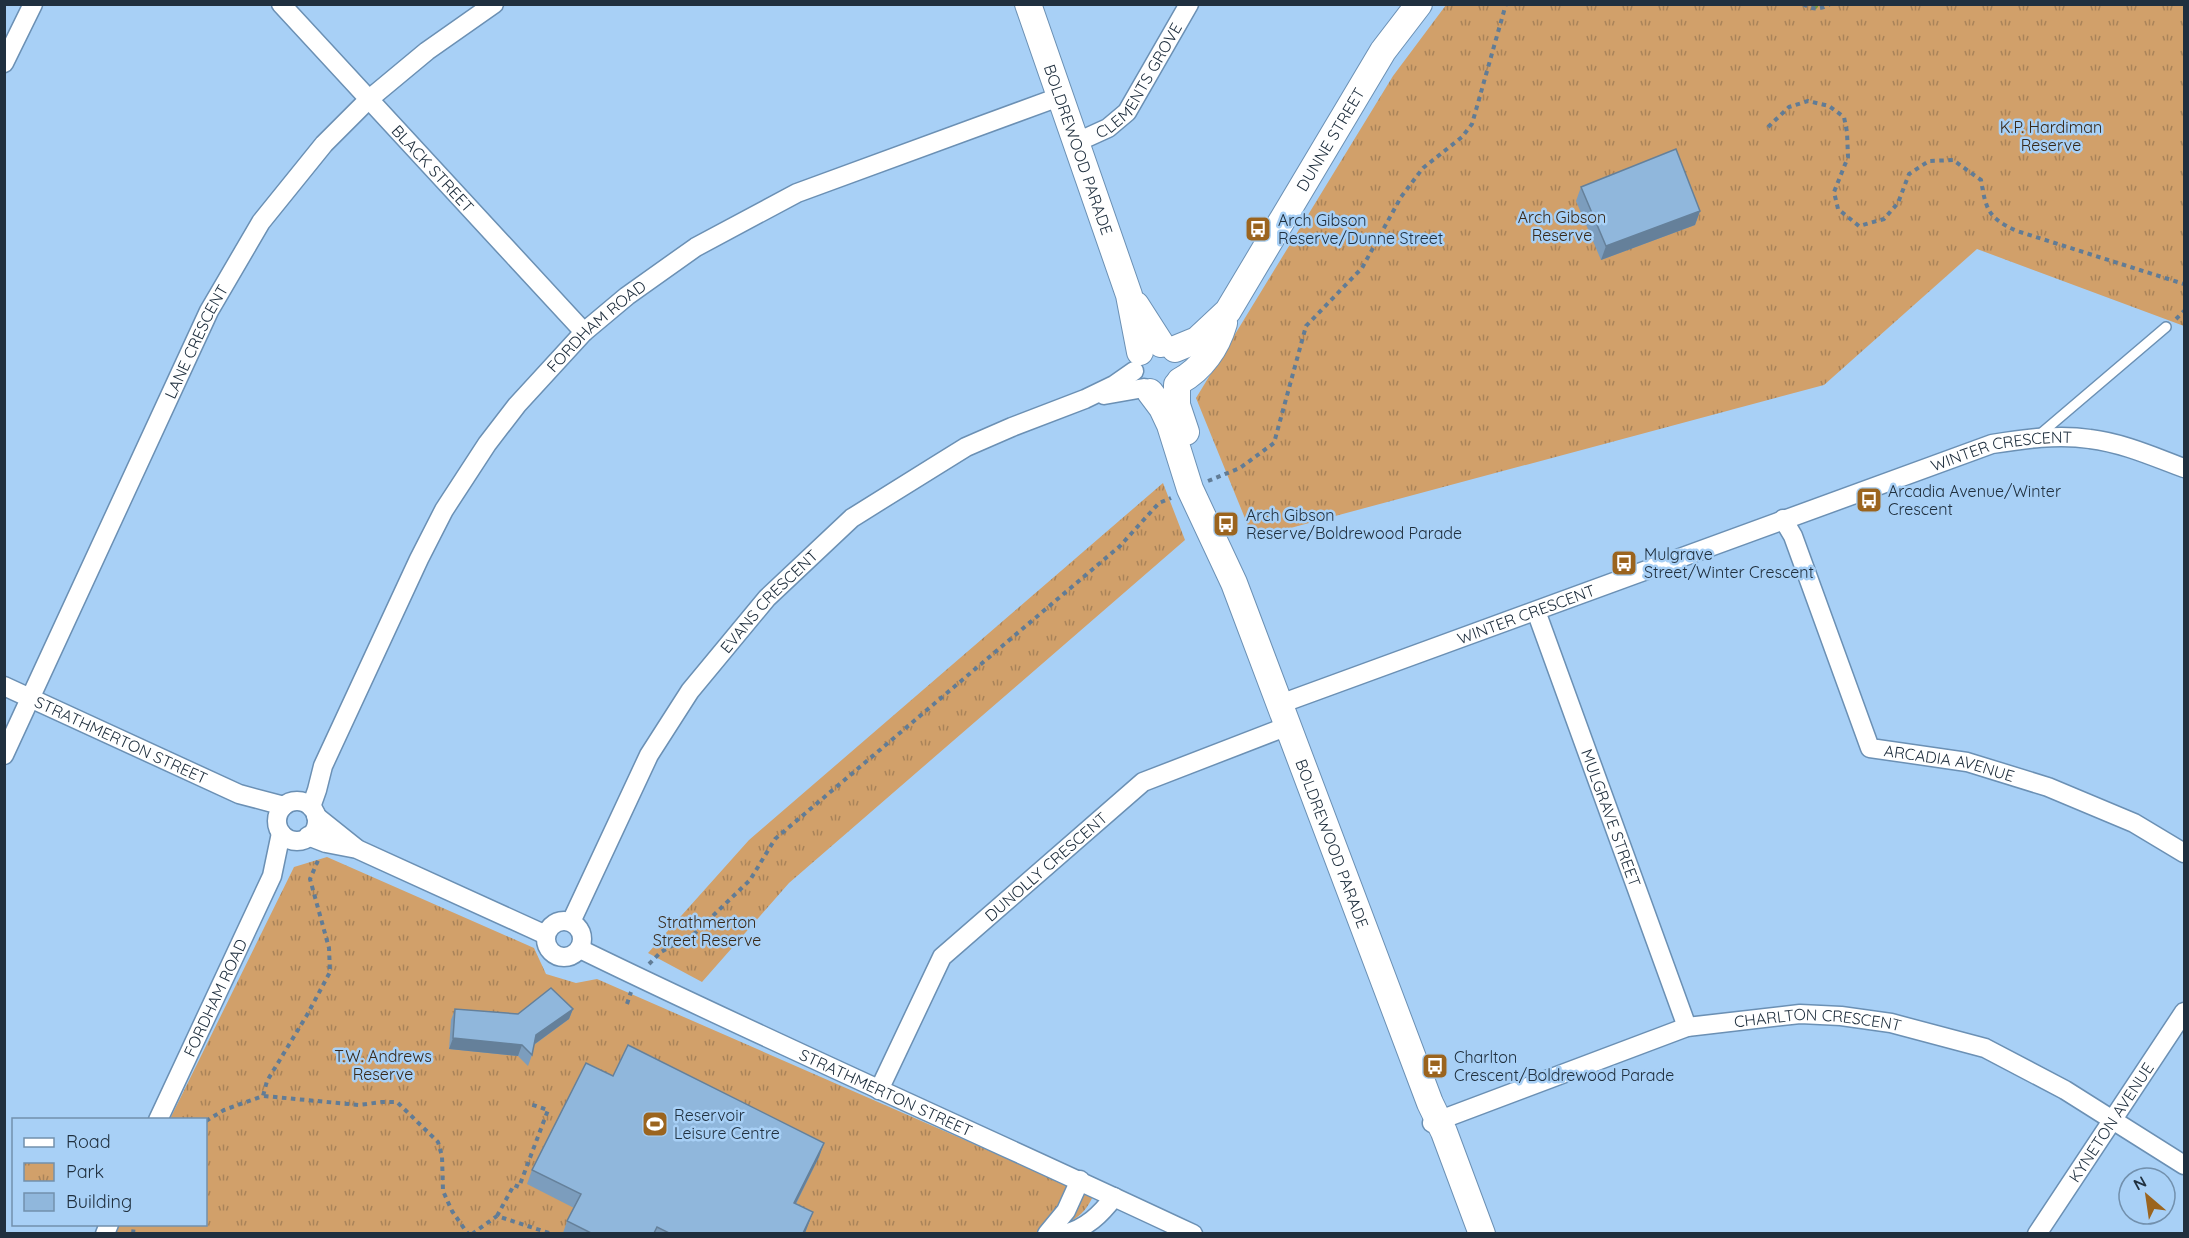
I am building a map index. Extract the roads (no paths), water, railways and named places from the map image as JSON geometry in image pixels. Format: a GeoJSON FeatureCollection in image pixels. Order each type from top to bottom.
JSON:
{"type":"FeatureCollection","features":[{"type":"Feature","properties":{"kind":"main road","name":"BOLDREWOOD PARADE"},"geometry":{"type":"LineString","coordinates":[[1028,4],[1129,295],[1162,408],[1198,485],[1434,1116],[1482,1233]]}},
{"type":"Feature","properties":{"kind":"main road","name":"DUNNE STREET"},"geometry":{"type":"LineString","coordinates":[[1178,383],[1199,367],[1220,337],[1228,311],[1383,51],[1419,4]]}},
{"type":"Feature","properties":{"kind":"main road","name":"DUNNE STREET"},"geometry":{"type":"LineString","coordinates":[[1151,366],[1197,340],[1228,311]]}},
{"type":"Feature","properties":{"kind":"main road","name":"BOLDREWOOD PARADE"},"geometry":{"type":"LineString","coordinates":[[1151,366],[1183,364],[1183,372],[1178,383],[1177,405],[1198,485]]}},
{"type":"Feature","properties":{"kind":"main road"},"geometry":{"type":"LineString","coordinates":[[1151,366],[1165,393],[1178,383]]}},
{"type":"Feature","properties":{"kind":"main road","name":"BOLDREWOOD PARADE"},"geometry":{"type":"LineString","coordinates":[[1434,1116],[1434,1134],[1469,1233]]}},
{"type":"Feature","properties":{"kind":"street"},"geometry":{"type":"LineString","coordinates":[[4,63],[33,4]]}},
{"type":"Feature","properties":{"kind":"street","name":"BLACK STREET"},"geometry":{"type":"LineString","coordinates":[[281,4],[584,332]]}},
{"type":"Feature","properties":{"kind":"street","name":"LANE CRESCENT"},"geometry":{"type":"LineString","coordinates":[[4,755],[209,311],[261,222],[324,144],[368,100],[427,51],[494,4]]}},
{"type":"Feature","properties":{"kind":"street","name":"CLEMENTS GROVE"},"geometry":{"type":"LineString","coordinates":[[1075,143],[1108,128],[1127,112],[1189,4]]}},
{"type":"Feature","properties":{"kind":"street","name":"FORDHAM ROAD"},"geometry":{"type":"LineString","coordinates":[[302,808],[444,510],[487,444],[517,405],[584,332],[627,296],[696,247],[797,194],[1059,97]]}},
{"type":"Feature","properties":{"kind":"street","name":"EVANS CRESCENT"},"geometry":{"type":"LineString","coordinates":[[571,922],[649,755],[690,691],[767,598],[852,518],[966,447],[1085,399],[1151,366]]}},
{"type":"Feature","properties":{"kind":"street","name":"WINTER CRESCENT"},"geometry":{"type":"LineString","coordinates":[[1284,715],[1536,611],[1992,444],[2036,437],[2089,438],[2121,445],[2184,468]]}},
{"type":"Feature","properties":{"kind":"street","name":"ARCADIA AVENUE"},"geometry":{"type":"LineString","coordinates":[[1783,519],[1793,536],[1870,748],[1967,762],[2048,787],[2134,823],[2184,853]]}},
{"type":"Feature","properties":{"kind":"street","name":"MULGRAVE STREET"},"geometry":{"type":"LineString","coordinates":[[1536,611],[1687,1027]]}},
{"type":"Feature","properties":{"kind":"street","name":"STRATHMERTON STREET"},"geometry":{"type":"LineString","coordinates":[[4,686],[239,794],[302,808],[357,849],[546,935]]}},
{"type":"Feature","properties":{"kind":"street","name":"DUNOLLY CRESCENT"},"geometry":{"type":"LineString","coordinates":[[879,1090],[942,957],[1143,782],[1284,715]]}},
{"type":"Feature","properties":{"kind":"street","name":"STRATHMERTON STREET"},"geometry":{"type":"LineString","coordinates":[[239,794],[279,829]]}},
{"type":"Feature","properties":{"kind":"street"},"geometry":{"type":"LineString","coordinates":[[302,808],[315,827],[311,840],[292,840],[279,829],[279,811],[302,808]]}},
{"type":"Feature","properties":{"kind":"street","name":"FORDHAM ROAD"},"geometry":{"type":"LineString","coordinates":[[158,1118],[272,876],[279,829]]}},
{"type":"Feature","properties":{"kind":"street","name":"FORDHAM ROAD"},"geometry":{"type":"LineString","coordinates":[[272,876],[311,840]]}},
{"type":"Feature","properties":{"kind":"street","name":"STRATHMERTON STREET"},"geometry":{"type":"LineString","coordinates":[[311,840],[357,849]]}},
{"type":"Feature","properties":{"kind":"street"},"geometry":{"type":"LineString","coordinates":[[559,922],[571,922],[577,926],[583,936],[580,949],[566,958],[555,955],[547,946],[546,935],[553,925],[559,922]]}},
{"type":"Feature","properties":{"kind":"street","name":"STRATHMERTON STREET"},"geometry":{"type":"LineString","coordinates":[[580,949],[879,1090],[1193,1233]]}},
{"type":"Feature","properties":{"kind":"street","name":"KYNETON AVENUE"},"geometry":{"type":"LineString","coordinates":[[2037,1233],[2184,1012]]}},
{"type":"Feature","properties":{"kind":"street","name":"CHARLTON CRESCENT"},"geometry":{"type":"LineString","coordinates":[[1434,1116],[1687,1027],[1800,1014],[1841,1016],[1891,1023],[1985,1048],[2065,1090],[2184,1165]]}},
{"type":"Feature","properties":{"kind":"street"},"geometry":{"type":"LineString","coordinates":[[1047,1233],[1066,1211],[1080,1180]]}},
{"type":"Feature","properties":{"kind":"street"},"geometry":{"type":"LineString","coordinates":[[1064,1233],[1074,1231],[1090,1222],[1104,1211],[1114,1197]]}},
{"type":"Feature","properties":{"kind":"lane"},"geometry":{"type":"LineString","coordinates":[[2036,437],[2166,327]]}},
{"type":"Feature","properties":{"kind":"place","name":"Arch Gibson Reserve/Dunne Street"},"geometry":{"type":"Point","coordinates":[1258,229]}},
{"type":"Feature","properties":{"kind":"place","name":"Arcadia Avenue/Winter Crescent"},"geometry":{"type":"Point","coordinates":[1869,500]}},
{"type":"Feature","properties":{"kind":"place","name":"Arch Gibson Reserve/Boldrewood Parade"},"geometry":{"type":"Point","coordinates":[1226,524]}},
{"type":"Feature","properties":{"kind":"place","name":"Mulgrave Street/Winter Crescent"},"geometry":{"type":"Point","coordinates":[1624,563]}},
{"type":"Feature","properties":{"kind":"place","name":"Charlton Crescent/Boldrewood Parade"},"geometry":{"type":"Point","coordinates":[1435,1066]}},
{"type":"Feature","properties":{"kind":"place","name":"Reservoir Leisure Centre"},"geometry":{"type":"Point","coordinates":[655,1124]}},
{"type":"Feature","properties":{"kind":"park label","name":"K.P. Hardiman Reserve"},"geometry":{"type":"Point","coordinates":[2051,136]}},
{"type":"Feature","properties":{"kind":"park label","name":"Arch Gibson Reserve"},"geometry":{"type":"Point","coordinates":[1562,226]}},
{"type":"Feature","properties":{"kind":"park label","name":"Strathmerton Street Reserve"},"geometry":{"type":"Point","coordinates":[707,931]}},
{"type":"Feature","properties":{"kind":"park label","name":"T.W. Andrews Reserve"},"geometry":{"type":"Point","coordinates":[383,1065]}}]}
